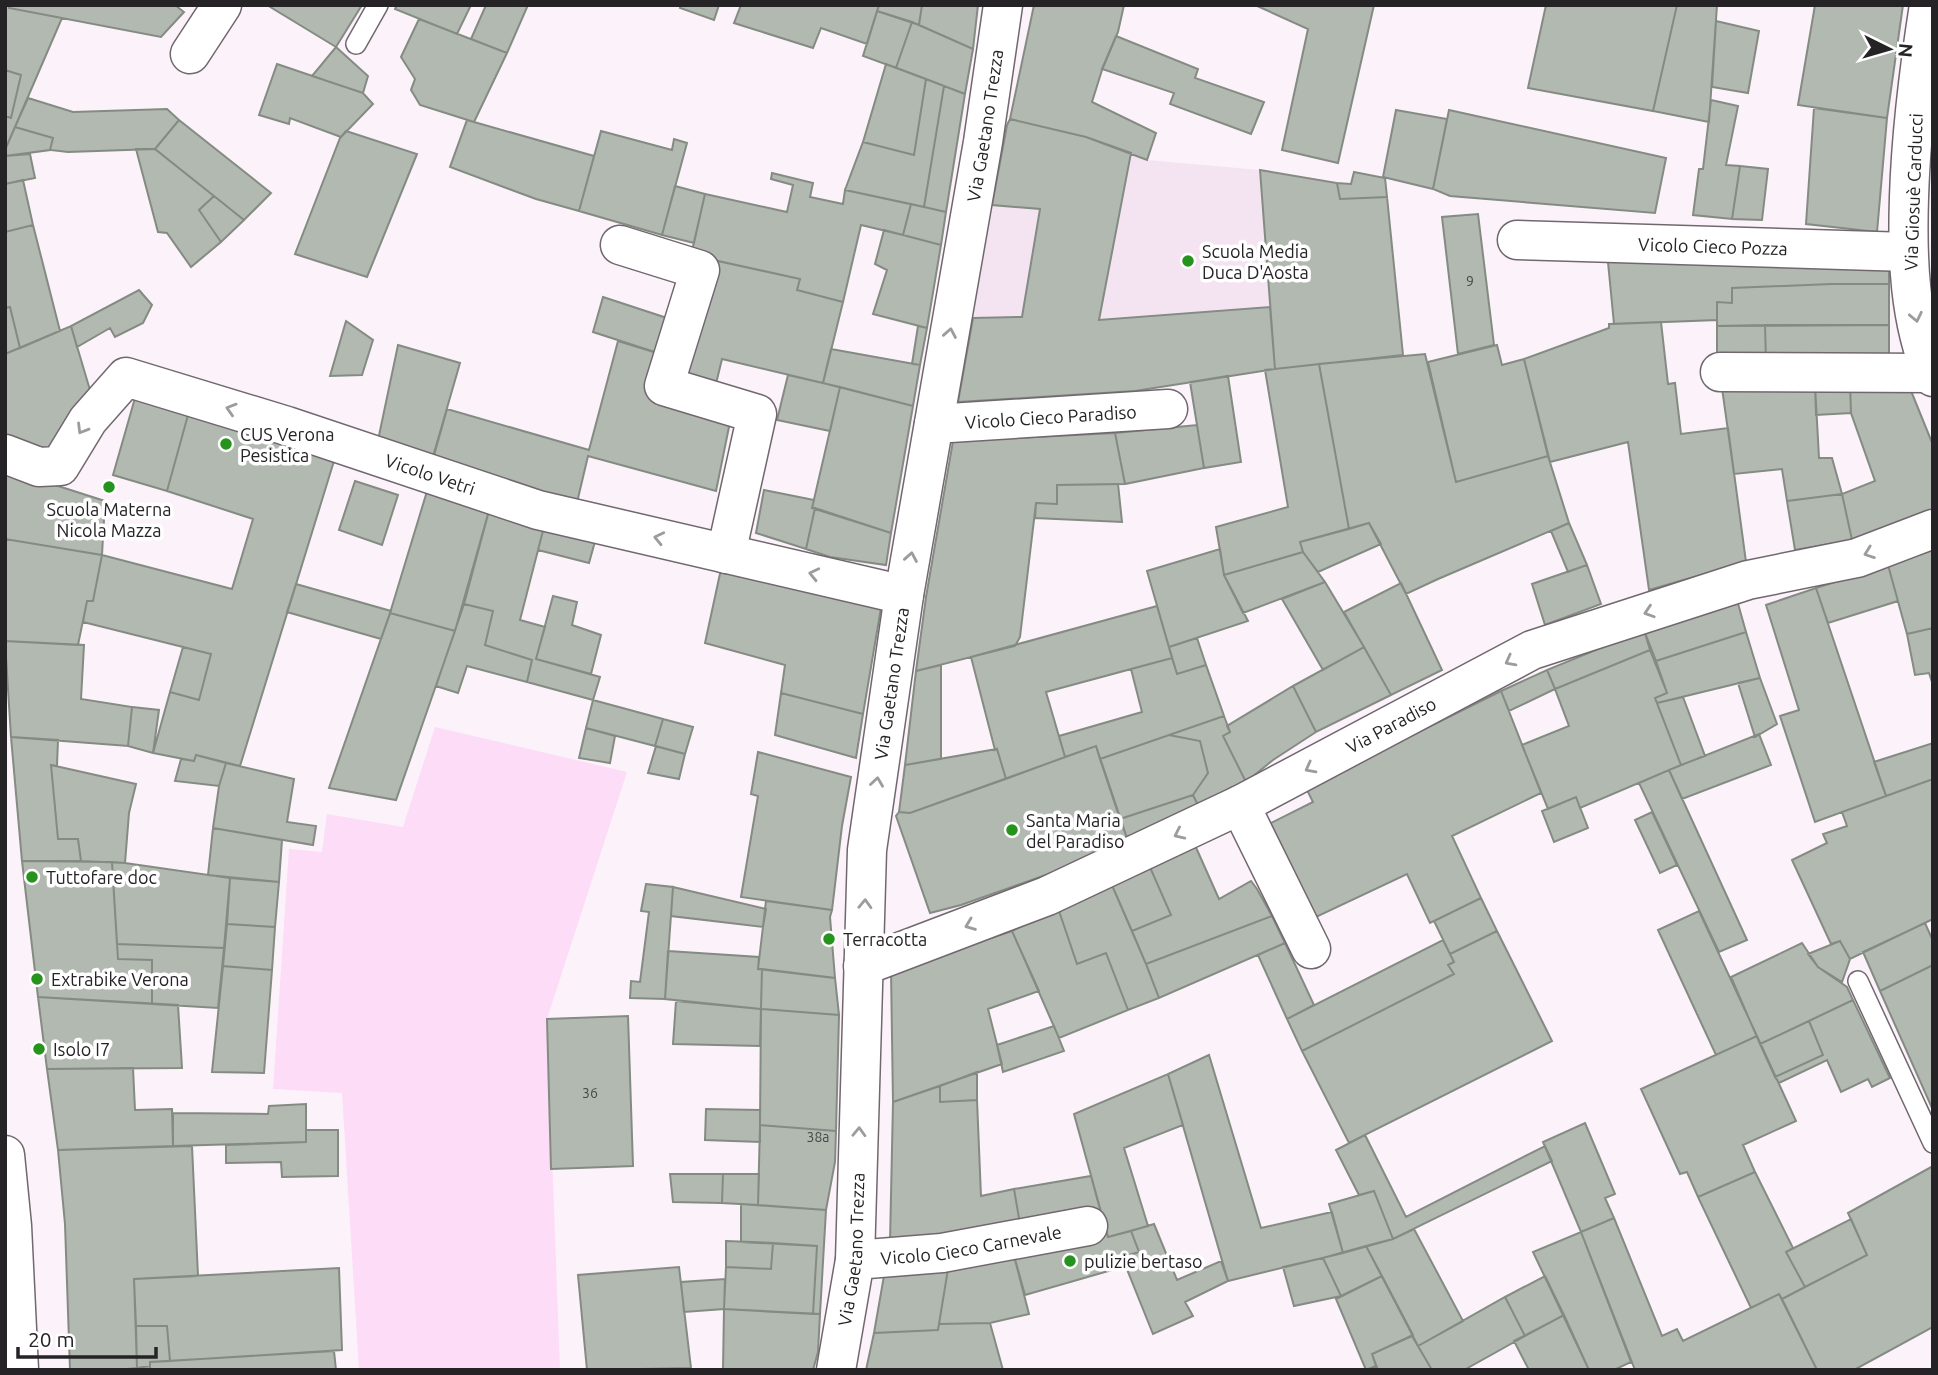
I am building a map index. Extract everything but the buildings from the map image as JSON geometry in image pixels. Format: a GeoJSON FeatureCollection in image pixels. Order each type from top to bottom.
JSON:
{"type":"FeatureCollection","features":[{"type":"Feature","properties":{"kind":"street"},"geometry":{"type":"LineString","coordinates":[[190,54],[222,5]]}},
{"type":"Feature","properties":{"kind":"street","name":"Via Gaetano Trezza"},"geometry":{"type":"LineString","coordinates":[[836,1370],[855,1260],[867,850],[904,595],[983,142],[1003,5]]}},
{"type":"Feature","properties":{"kind":"street","name":"Via Giosuè Carducci"},"geometry":{"type":"LineString","coordinates":[[1929,5],[1911,155],[1908,252],[1913,309],[1932,375]]}},
{"type":"Feature","properties":{"kind":"street","name":"Vicolo Cieco Pozza"},"geometry":{"type":"LineString","coordinates":[[1517,240],[1908,252]]}},
{"type":"Feature","properties":{"kind":"street"},"geometry":{"type":"LineString","coordinates":[[620,245],[700,270],[664,386],[757,414],[726,554]]}},
{"type":"Feature","properties":{"kind":"street"},"geometry":{"type":"LineString","coordinates":[[1720,372],[1932,375]]}},
{"type":"Feature","properties":{"kind":"street","name":"Vicolo Vetri"},"geometry":{"type":"LineString","coordinates":[[5,454],[39,467],[60,466],[88,420],[126,377],[287,426],[538,510],[904,595]]}},
{"type":"Feature","properties":{"kind":"street","name":"Vicolo Cieco Paradiso"},"geometry":{"type":"LineString","coordinates":[[934,424],[1168,409]]}},
{"type":"Feature","properties":{"kind":"street","name":"Via Paradiso"},"geometry":{"type":"LineString","coordinates":[[863,966],[1047,896],[1240,805],[1532,650],[1748,580],[1857,558],[1933,529]]}},
{"type":"Feature","properties":{"kind":"street"},"geometry":{"type":"LineString","coordinates":[[1240,805],[1311,949]]}},
{"type":"Feature","properties":{"kind":"street"},"geometry":{"type":"LineString","coordinates":[[5,1155],[12,1226],[19,1370]]}},
{"type":"Feature","properties":{"kind":"street","name":"Vicolo Cieco Carnevale"},"geometry":{"type":"LineString","coordinates":[[855,1260],[942,1253],[1088,1226]]}},
{"type":"Feature","properties":{"kind":"lane"},"geometry":{"type":"LineString","coordinates":[[356,44],[378,5]]}},
{"type":"Feature","properties":{"kind":"lane"},"geometry":{"type":"LineString","coordinates":[[1858,981],[1933,1143]]}},
{"type":"Feature","properties":{"kind":"shaded area","name":"Scuola Media Duca D'Aosta"},"geometry":{"type":"Polygon","coordinates":[[[1086,137],[1147,160],[1260,170],[1351,184],[1354,172],[1385,178],[1403,355],[1275,369],[1135,391],[958,402],[992,205],[1086,137]]]}},
{"type":"Feature","properties":{"kind":"shaded area"},"geometry":{"type":"Polygon","coordinates":[[[435,727],[627,772],[547,1019],[560,1370],[359,1370],[342,1093],[273,1089],[289,849],[322,852],[327,814],[403,827],[435,727]]]}},
{"type":"Feature","properties":{"kind":"place","name":"Scuola Media Duca D'Aosta"},"geometry":{"type":"Point","coordinates":[1188,261]}},
{"type":"Feature","properties":{"kind":"place","name":"CUS Verona Pesistica"},"geometry":{"type":"Point","coordinates":[226,444]}},
{"type":"Feature","properties":{"kind":"place","name":"Scuola Materna Nicola Mazza"},"geometry":{"type":"Point","coordinates":[109,487]}},
{"type":"Feature","properties":{"kind":"place","name":"Santa Maria del Paradiso"},"geometry":{"type":"Point","coordinates":[1012,830]}},
{"type":"Feature","properties":{"kind":"place","name":"Tuttofare doc"},"geometry":{"type":"Point","coordinates":[32,877]}},
{"type":"Feature","properties":{"kind":"place","name":"Terracotta"},"geometry":{"type":"Point","coordinates":[829,939]}},
{"type":"Feature","properties":{"kind":"place","name":"Extrabike Verona"},"geometry":{"type":"Point","coordinates":[37,979]}},
{"type":"Feature","properties":{"kind":"place","name":"Isolo I7"},"geometry":{"type":"Point","coordinates":[39,1049]}},
{"type":"Feature","properties":{"kind":"place","name":"pulizie bertaso"},"geometry":{"type":"Point","coordinates":[1070,1261]}}]}
